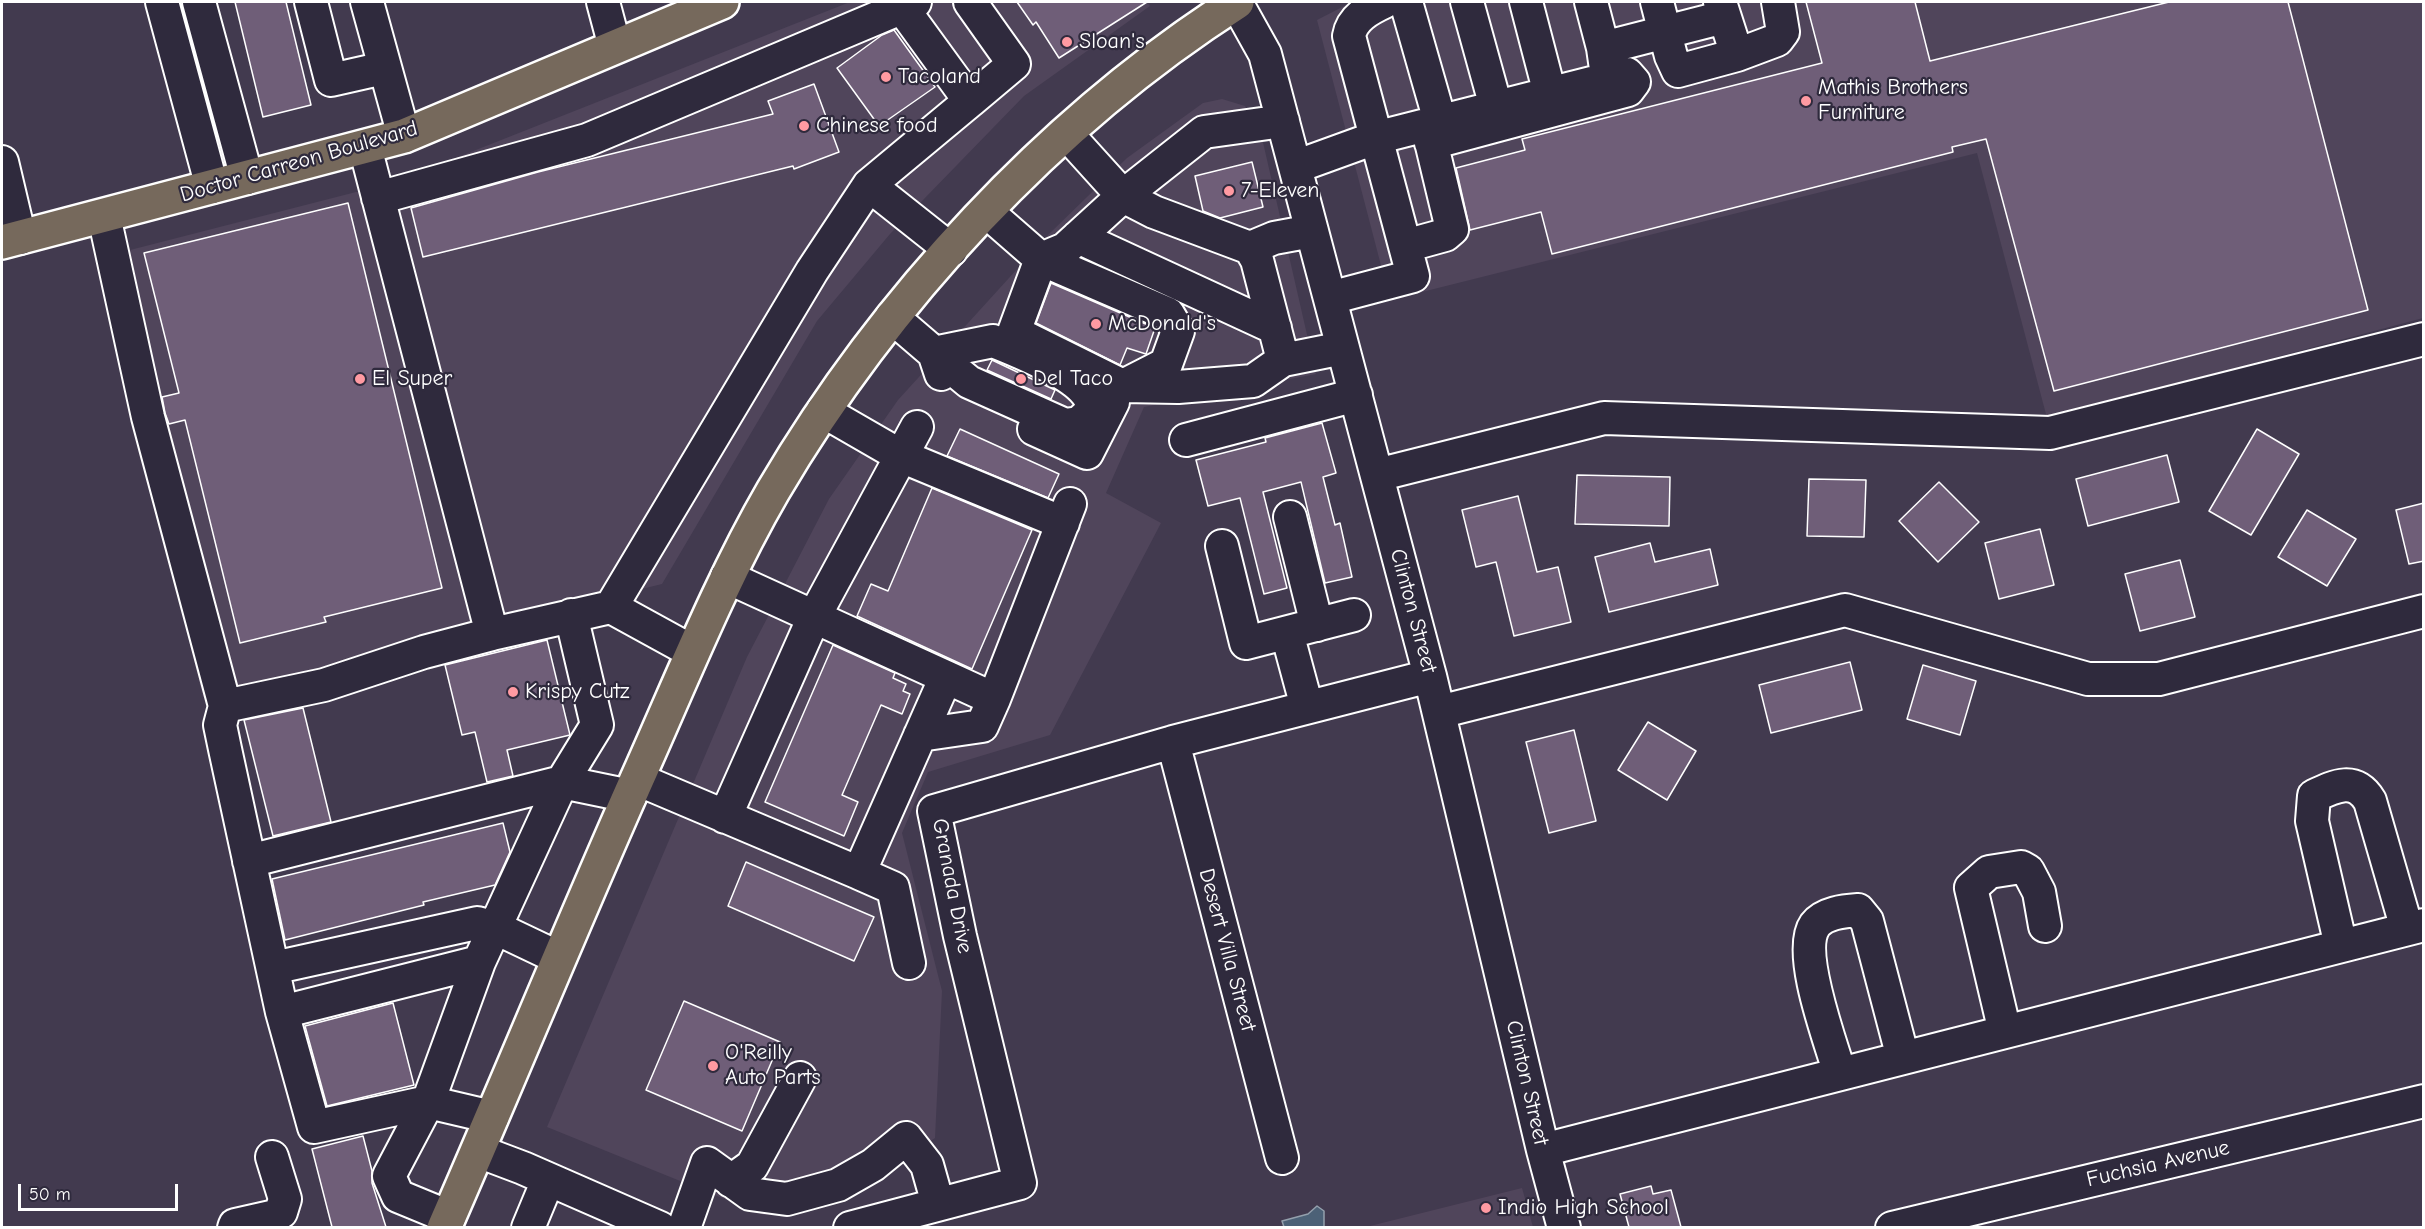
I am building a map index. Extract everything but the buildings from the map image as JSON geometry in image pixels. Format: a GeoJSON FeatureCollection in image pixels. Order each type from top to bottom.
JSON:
{"type":"FeatureCollection","features":[{"type":"Feature","properties":{"kind":"main road","name":"Doctor Carreon Boulevard"},"geometry":{"type":"LineString","coordinates":[[11,240],[404,136],[722,2]]}},
{"type":"Feature","properties":{"kind":"main road"},"geometry":{"type":"LineString","coordinates":[[446,1222],[633,788],[727,577],[773,492],[823,411],[892,317],[986,211],[1066,133],[1127,79],[1194,29],[1236,2]]}},
{"type":"Feature","properties":{"kind":"street"},"geometry":{"type":"LineString","coordinates":[[162,2],[212,188]]}},
{"type":"Feature","properties":{"kind":"street"},"geometry":{"type":"LineString","coordinates":[[199,2],[247,178]]}},
{"type":"Feature","properties":{"kind":"street"},"geometry":{"type":"LineString","coordinates":[[311,2],[331,80],[384,69]]}},
{"type":"Feature","properties":{"kind":"street"},"geometry":{"type":"LineString","coordinates":[[367,2],[404,136]]}},
{"type":"Feature","properties":{"kind":"street"},"geometry":{"type":"LineString","coordinates":[[603,2],[615,47]]}},
{"type":"Feature","properties":{"kind":"street"},"geometry":{"type":"LineString","coordinates":[[611,607],[812,271],[869,185],[1014,64],[970,2]]}},
{"type":"Feature","properties":{"kind":"street","name":"Clinton Street"},"geometry":{"type":"LineString","coordinates":[[1236,2],[1265,54],[1344,348],[1430,676],[1543,1150],[1564,1227]]}},
{"type":"Feature","properties":{"kind":"street"},"geometry":{"type":"LineString","coordinates":[[1330,298],[1413,276],[1349,36],[1351,25],[1370,8],[1384,2]]}},
{"type":"Feature","properties":{"kind":"street"},"geometry":{"type":"LineString","coordinates":[[1405,246],[1445,235],[1452,229],[1406,2]]}},
{"type":"Feature","properties":{"kind":"street"},"geometry":{"type":"LineString","coordinates":[[1467,2],[1497,107]]}},
{"type":"Feature","properties":{"kind":"street"},"geometry":{"type":"LineString","coordinates":[[1526,2],[1550,94]]}},
{"type":"Feature","properties":{"kind":"street"},"geometry":{"type":"LineString","coordinates":[[1295,167],[1375,138],[1433,129],[1628,90],[1603,48],[1591,2]]}},
{"type":"Feature","properties":{"kind":"street"},"geometry":{"type":"LineString","coordinates":[[1657,2],[1671,56],[1678,71]]}},
{"type":"Feature","properties":{"kind":"street"},"geometry":{"type":"LineString","coordinates":[[1433,129],[1497,107],[1550,94],[1678,71],[1737,55],[1777,40],[1783,32],[1778,2]]}},
{"type":"Feature","properties":{"kind":"street"},"geometry":{"type":"LineString","coordinates":[[378,198],[587,140],[905,4],[970,101]]}},
{"type":"Feature","properties":{"kind":"street"},"geometry":{"type":"LineString","coordinates":[[1603,48],[1665,33],[1722,9],[1737,55]]}},
{"type":"Feature","properties":{"kind":"street"},"geometry":{"type":"LineString","coordinates":[[1283,121],[1204,132],[1123,196],[1065,249],[1041,259],[1014,332],[1119,393],[1253,381],[1283,360],[1344,348]]}},
{"type":"Feature","properties":{"kind":"street"},"geometry":{"type":"LineString","coordinates":[[1066,133],[1123,196],[1154,212],[1250,248],[1257,260],[1283,360]]}},
{"type":"Feature","properties":{"kind":"street"},"geometry":{"type":"LineString","coordinates":[[365,147],[492,634]]}},
{"type":"Feature","properties":{"kind":"street"},"geometry":{"type":"LineString","coordinates":[[2,162],[11,240]]}},
{"type":"Feature","properties":{"kind":"street"},"geometry":{"type":"LineString","coordinates":[[869,185],[951,250]]}},
{"type":"Feature","properties":{"kind":"street"},"geometry":{"type":"LineString","coordinates":[[892,317],[934,353],[947,390],[1087,453],[1119,393],[1166,364],[1178,331],[1168,314],[1041,259],[986,211]]}},
{"type":"Feature","properties":{"kind":"street"},"geometry":{"type":"LineString","coordinates":[[104,216],[148,417],[225,706],[220,724],[282,1012],[314,1127],[428,1102],[492,1117]]}},
{"type":"Feature","properties":{"kind":"street"},"geometry":{"type":"LineString","coordinates":[[1250,248],[1274,238],[1312,231]]}},
{"type":"Feature","properties":{"kind":"street"},"geometry":{"type":"LineString","coordinates":[[1078,237],[1275,327]]}},
{"type":"Feature","properties":{"kind":"street"},"geometry":{"type":"LineString","coordinates":[[1377,475],[1604,418],[2050,433],[2424,339]]}},
{"type":"Feature","properties":{"kind":"street"},"geometry":{"type":"LineString","coordinates":[[1186,440],[1356,395]]}},
{"type":"Feature","properties":{"kind":"street"},"geometry":{"type":"LineString","coordinates":[[823,411],[901,456],[1067,513],[994,699],[981,726],[920,735]]}},
{"type":"Feature","properties":{"kind":"street"},"geometry":{"type":"LineString","coordinates":[[725,816],[814,617],[917,427]]}},
{"type":"Feature","properties":{"kind":"street"},"geometry":{"type":"LineString","coordinates":[[1290,517],[1317,625]]}},
{"type":"Feature","properties":{"kind":"street"},"geometry":{"type":"LineString","coordinates":[[1222,546],[1246,644],[1354,615]]}},
{"type":"Feature","properties":{"kind":"street"},"geometry":{"type":"LineString","coordinates":[[727,577],[994,699]]}},
{"type":"Feature","properties":{"kind":"street"},"geometry":{"type":"LineString","coordinates":[[225,706],[324,685],[424,652],[611,607],[693,652]]}},
{"type":"Feature","properties":{"kind":"street"},"geometry":{"type":"LineString","coordinates":[[1439,712],[1845,610],[2088,679],[2159,679],[2424,612]]}},
{"type":"Feature","properties":{"kind":"street"},"geometry":{"type":"LineString","coordinates":[[446,1222],[398,1196],[389,1176],[428,1102],[479,962],[562,782],[597,725],[571,615]]}},
{"type":"Feature","properties":{"kind":"street"},"geometry":{"type":"LineString","coordinates":[[1287,633],[1307,707]]}},
{"type":"Feature","properties":{"kind":"street","name":"Granada Drive"},"geometry":{"type":"LineString","coordinates":[[850,1227],[1020,1184],[960,936],[934,811],[1173,742],[1430,676]]}},
{"type":"Feature","properties":{"kind":"street"},"geometry":{"type":"LineString","coordinates":[[859,873],[946,677]]}},
{"type":"Feature","properties":{"kind":"street","name":"Desert Villa Street"},"geometry":{"type":"LineString","coordinates":[[1173,742],[1282,1158]]}},
{"type":"Feature","properties":{"kind":"street"},"geometry":{"type":"LineString","coordinates":[[249,861],[562,782],[633,788],[725,816],[893,888],[909,963]]}},
{"type":"Feature","properties":{"kind":"street"},"geometry":{"type":"LineString","coordinates":[[1543,1150],[2005,1032],[2341,946],[2415,927],[2370,801],[2364,790],[2350,785],[2333,787],[2314,796],[2312,821],[2341,946]]}},
{"type":"Feature","properties":{"kind":"street"},"geometry":{"type":"LineString","coordinates":[[2005,1032],[1971,888],[1989,872],[2021,867],[2028,871],[2039,892],[2046,926]]}},
{"type":"Feature","properties":{"kind":"street"},"geometry":{"type":"LineString","coordinates":[[1840,1074],[1812,978],[1809,939],[1816,924],[1837,912],[1858,910],[1867,921],[1903,1058]]}},
{"type":"Feature","properties":{"kind":"street"},"geometry":{"type":"LineString","coordinates":[[273,968],[477,923],[496,928],[559,958]]}},
{"type":"Feature","properties":{"kind":"street"},"geometry":{"type":"LineString","coordinates":[[282,1012],[479,962]]}},
{"type":"Feature","properties":{"kind":"street"},"geometry":{"type":"LineString","coordinates":[[731,1181],[752,1166],[800,1078]]}},
{"type":"Feature","properties":{"kind":"street","name":"Fuchsia Avenue"},"geometry":{"type":"LineString","coordinates":[[1892,1227],[2424,1101]]}},
{"type":"Feature","properties":{"kind":"street"},"geometry":{"type":"LineString","coordinates":[[684,1227],[708,1163],[750,1194],[787,1199],[838,1185],[873,1165],[906,1138],[927,1165],[938,1204]]}},
{"type":"Feature","properties":{"kind":"street"},"geometry":{"type":"LineString","coordinates":[[478,1151],[660,1227]]}},
{"type":"Feature","properties":{"kind":"street"},"geometry":{"type":"LineString","coordinates":[[234,1227],[234,1225],[275,1216],[281,1212],[285,1199],[272,1157]]}},
{"type":"Feature","properties":{"kind":"street"},"geometry":{"type":"LineString","coordinates":[[528,1227],[548,1180]]}},
{"type":"Feature","properties":{"kind":"shaded area"},"geometry":{"type":"Polygon","coordinates":[[[850,2],[1147,2],[1150,6],[1024,96],[890,234],[817,321],[662,584],[203,697],[95,259],[395,182],[850,2]]]}},
{"type":"Feature","properties":{"kind":"shaded area"},"geometry":{"type":"Polygon","coordinates":[[[1352,2],[2423,2],[2423,318],[2047,418],[1977,153],[1390,300],[1317,20],[1352,2]]]}},
{"type":"Feature","properties":{"kind":"shaded area"},"geometry":{"type":"Polygon","coordinates":[[[1222,99],[1245,106],[1262,138],[1316,374],[1144,407],[1106,493],[1161,523],[1050,735],[928,772],[902,833],[942,991],[935,1138],[844,1197],[764,1215],[547,1127],[747,657],[829,499],[898,400],[1049,234],[1127,158],[1203,103],[1222,99]]]}},
{"type":"Feature","properties":{"kind":"shaded area","name":"Indio High School"},"geometry":{"type":"Polygon","coordinates":[[[1522,1188],[1533,1227],[1366,1227],[1522,1188]]]}},
{"type":"Feature","properties":{"kind":"water"},"geometry":{"type":"Polygon","coordinates":[[[1317,1206],[1324,1211],[1324,1227],[1284,1227],[1282,1221],[1308,1214],[1317,1206]]]}},
{"type":"Feature","properties":{"kind":"place","name":"Sloan's"},"geometry":{"type":"Point","coordinates":[1067,42]}},
{"type":"Feature","properties":{"kind":"place","name":"Tacoland"},"geometry":{"type":"Point","coordinates":[886,77]}},
{"type":"Feature","properties":{"kind":"place","name":"Mathis Brothers Furniture"},"geometry":{"type":"Point","coordinates":[1806,101]}},
{"type":"Feature","properties":{"kind":"place","name":"Chinese food"},"geometry":{"type":"Point","coordinates":[804,126]}},
{"type":"Feature","properties":{"kind":"place","name":"7-Eleven"},"geometry":{"type":"Point","coordinates":[1229,191]}},
{"type":"Feature","properties":{"kind":"place","name":"McDonald's"},"geometry":{"type":"Point","coordinates":[1096,324]}},
{"type":"Feature","properties":{"kind":"place","name":"El Super"},"geometry":{"type":"Point","coordinates":[360,379]}},
{"type":"Feature","properties":{"kind":"place","name":"Del Taco"},"geometry":{"type":"Point","coordinates":[1021,379]}},
{"type":"Feature","properties":{"kind":"place","name":"Krispy Cutz"},"geometry":{"type":"Point","coordinates":[513,692]}},
{"type":"Feature","properties":{"kind":"place","name":"O'Reilly Auto Parts"},"geometry":{"type":"Point","coordinates":[713,1066]}},
{"type":"Feature","properties":{"kind":"place","name":"Indio High School"},"geometry":{"type":"Point","coordinates":[1486,1208]}}]}
